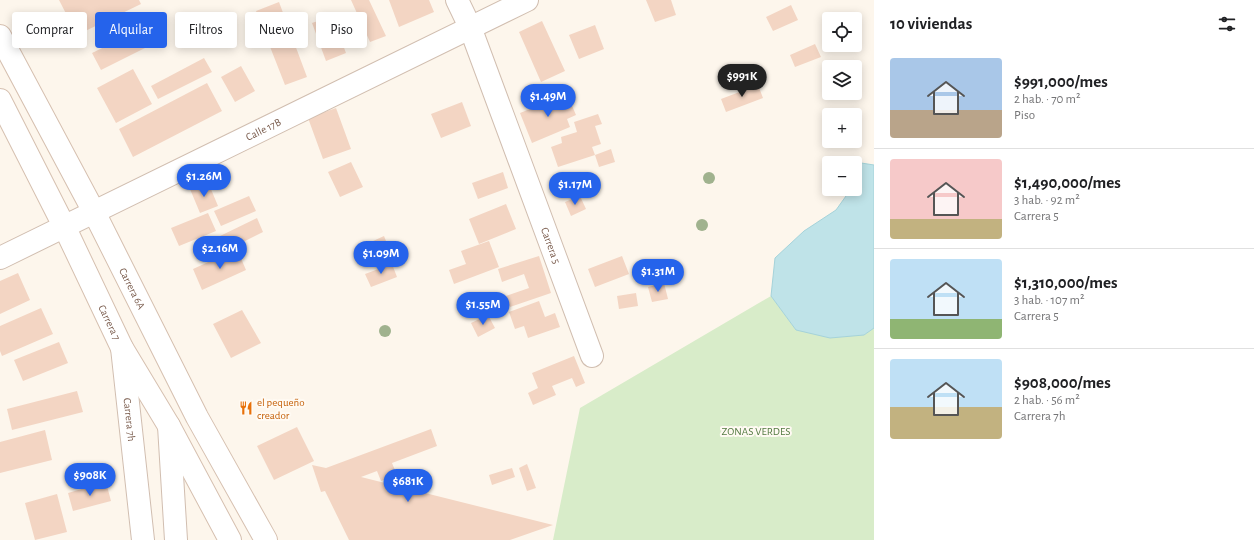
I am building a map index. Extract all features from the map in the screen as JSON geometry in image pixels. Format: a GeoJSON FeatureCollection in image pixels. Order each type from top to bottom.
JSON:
{"type":"FeatureCollection","features":[{"type":"Feature","properties":{"kind":"street","name":"Carrera 5"},"geometry":{"type":"LineString","coordinates":[[457,0],[470,27],[592,356]]}},
{"type":"Feature","properties":{"kind":"street","name":"Calle 17B"},"geometry":{"type":"LineString","coordinates":[[0,258],[65,228],[94,212],[527,0]]}},
{"type":"Feature","properties":{"kind":"street","name":"Carrera 6A"},"geometry":{"type":"LineString","coordinates":[[0,36],[94,212],[197,417],[266,540]]}},
{"type":"Feature","properties":{"kind":"street","name":"Carrera 7"},"geometry":{"type":"LineString","coordinates":[[0,100],[65,228],[122,348],[169,426],[230,540]]}},
{"type":"Feature","properties":{"kind":"street","name":"Carrera 7h"},"geometry":{"type":"LineString","coordinates":[[122,348],[143,540]]}},
{"type":"Feature","properties":{"kind":"street"},"geometry":{"type":"LineString","coordinates":[[169,426],[176,540]]}},
{"type":"Feature","properties":{"kind":"green space","name":"ZONAS VERDES"},"geometry":{"type":"Polygon","coordinates":[[[771,296],[796,330],[864,335],[874,328],[874,540],[553,540],[580,408],[771,296]]]}},
{"type":"Feature","properties":{"kind":"water"},"geometry":{"type":"Polygon","coordinates":[[[862,163],[874,165],[874,328],[864,335],[830,338],[796,330],[771,296],[775,258],[804,231],[836,210],[846,196],[862,196],[862,163]]]}},
{"type":"Feature","properties":{"kind":"building"},"geometry":{"type":"Polygon","coordinates":[[[59,0],[139,0],[141,4],[124,12],[95,12],[95,26],[87,30],[87,12],[65,12],[59,0]]]}},
{"type":"Feature","properties":{"kind":"building"},"geometry":{"type":"Polygon","coordinates":[[[351,0],[369,0],[386,36],[370,42],[367,35],[367,12],[356,12],[351,0]]]}},
{"type":"Feature","properties":{"kind":"building"},"geometry":{"type":"Polygon","coordinates":[[[389,0],[429,0],[434,12],[399,27],[389,0]]]}},
{"type":"Feature","properties":{"kind":"building"},"geometry":{"type":"Polygon","coordinates":[[[646,0],[671,0],[676,15],[655,22],[646,0]]]}},
{"type":"Feature","properties":{"kind":"building"},"geometry":{"type":"Polygon","coordinates":[[[279,2],[283,12],[256,12],[279,2]]]}},
{"type":"Feature","properties":{"kind":"building"},"geometry":{"type":"Polygon","coordinates":[[[791,5],[798,20],[773,31],[766,17],[791,5]]]}},
{"type":"Feature","properties":{"kind":"building"},"geometry":{"type":"Polygon","coordinates":[[[542,21],[565,71],[541,82],[519,32],[542,21]]]}},
{"type":"Feature","properties":{"kind":"building"},"geometry":{"type":"Polygon","coordinates":[[[316,22],[316,34],[312,23],[316,22]]]}},
{"type":"Feature","properties":{"kind":"building"},"geometry":{"type":"Polygon","coordinates":[[[595,25],[604,49],[579,59],[569,35],[595,25]]]}},
{"type":"Feature","properties":{"kind":"building"},"geometry":{"type":"Polygon","coordinates":[[[815,44],[821,57],[795,67],[790,55],[815,44]]]}},
{"type":"Feature","properties":{"kind":"building"},"geometry":{"type":"Polygon","coordinates":[[[102,48],[145,48],[101,70],[92,53],[102,48]]]}},
{"type":"Feature","properties":{"kind":"building"},"geometry":{"type":"Polygon","coordinates":[[[270,48],[296,48],[307,77],[285,85],[270,48]]]}},
{"type":"Feature","properties":{"kind":"building"},"geometry":{"type":"Polygon","coordinates":[[[321,48],[344,48],[346,53],[326,61],[321,48]]]}},
{"type":"Feature","properties":{"kind":"building"},"geometry":{"type":"Polygon","coordinates":[[[204,58],[212,72],[158,99],[151,86],[204,58]]]}},
{"type":"Feature","properties":{"kind":"building"},"geometry":{"type":"Polygon","coordinates":[[[241,66],[255,91],[235,102],[221,77],[241,66]]]}},
{"type":"Feature","properties":{"kind":"building"},"geometry":{"type":"Polygon","coordinates":[[[133,69],[152,104],[116,123],[97,88],[133,69]]]}},
{"type":"Feature","properties":{"kind":"building"},"geometry":{"type":"Polygon","coordinates":[[[207,83],[222,111],[133,157],[119,129],[207,83]]]}},
{"type":"Feature","properties":{"kind":"building"},"geometry":{"type":"Polygon","coordinates":[[[758,85],[763,98],[726,112],[721,99],[758,85]]]}},
{"type":"Feature","properties":{"kind":"building"},"geometry":{"type":"Polygon","coordinates":[[[567,94],[576,115],[567,119],[570,127],[532,143],[520,113],[567,94]]]}},
{"type":"Feature","properties":{"kind":"building"},"geometry":{"type":"Polygon","coordinates":[[[462,102],[471,126],[441,138],[431,114],[462,102]]]}},
{"type":"Feature","properties":{"kind":"building"},"geometry":{"type":"Polygon","coordinates":[[[336,108],[351,149],[323,159],[308,118],[336,108]]]}},
{"type":"Feature","properties":{"kind":"building"},"geometry":{"type":"Polygon","coordinates":[[[598,114],[602,124],[595,126],[601,144],[592,147],[595,155],[558,167],[551,147],[562,143],[561,137],[577,132],[574,122],[598,114]]]}},
{"type":"Feature","properties":{"kind":"building"},"geometry":{"type":"Polygon","coordinates":[[[611,149],[615,162],[599,167],[595,155],[611,149]]]}},
{"type":"Feature","properties":{"kind":"building"},"geometry":{"type":"Polygon","coordinates":[[[351,162],[363,187],[340,197],[328,172],[351,162]]]}},
{"type":"Feature","properties":{"kind":"building"},"geometry":{"type":"Polygon","coordinates":[[[503,172],[508,188],[478,199],[472,183],[503,172]]]}},
{"type":"Feature","properties":{"kind":"building"},"geometry":{"type":"Polygon","coordinates":[[[208,182],[218,206],[200,213],[190,189],[208,182]]]}},
{"type":"Feature","properties":{"kind":"building"},"geometry":{"type":"Polygon","coordinates":[[[249,196],[256,211],[221,226],[214,211],[249,196]]]}},
{"type":"Feature","properties":{"kind":"building"},"geometry":{"type":"Polygon","coordinates":[[[580,196],[586,209],[571,216],[565,202],[580,196]]]}},
{"type":"Feature","properties":{"kind":"building"},"geometry":{"type":"Polygon","coordinates":[[[506,204],[516,229],[479,244],[469,219],[506,204]]]}},
{"type":"Feature","properties":{"kind":"building"},"geometry":{"type":"Polygon","coordinates":[[[208,213],[216,231],[179,246],[171,228],[208,213]]]}},
{"type":"Feature","properties":{"kind":"building"},"geometry":{"type":"Polygon","coordinates":[[[257,218],[263,232],[227,250],[220,236],[257,218]]]}},
{"type":"Feature","properties":{"kind":"building"},"geometry":{"type":"Polygon","coordinates":[[[384,236],[390,251],[367,261],[360,247],[384,236]]]}},
{"type":"Feature","properties":{"kind":"building"},"geometry":{"type":"Polygon","coordinates":[[[489,241],[499,267],[454,284],[449,270],[466,264],[461,251],[489,241]]]}},
{"type":"Feature","properties":{"kind":"building"},"geometry":{"type":"Polygon","coordinates":[[[237,249],[246,270],[202,290],[193,269],[237,249]]]}},
{"type":"Feature","properties":{"kind":"building"},"geometry":{"type":"Polygon","coordinates":[[[539,256],[551,293],[510,307],[506,296],[529,288],[524,274],[502,282],[498,269],[539,256]]]}},
{"type":"Feature","properties":{"kind":"building"},"geometry":{"type":"Polygon","coordinates":[[[622,256],[629,274],[595,287],[588,269],[622,256]]]}},
{"type":"Feature","properties":{"kind":"building"},"geometry":{"type":"Polygon","coordinates":[[[392,264],[397,277],[371,287],[365,274],[392,264]]]}},
{"type":"Feature","properties":{"kind":"building"},"geometry":{"type":"Polygon","coordinates":[[[18,273],[30,300],[0,314],[0,281],[18,273]]]}},
{"type":"Feature","properties":{"kind":"building"},"geometry":{"type":"Polygon","coordinates":[[[664,283],[668,299],[652,302],[648,287],[664,283]]]}},
{"type":"Feature","properties":{"kind":"building"},"geometry":{"type":"Polygon","coordinates":[[[636,293],[638,306],[619,309],[617,296],[636,293]]]}},
{"type":"Feature","properties":{"kind":"building"},"geometry":{"type":"Polygon","coordinates":[[[539,301],[545,317],[555,313],[560,327],[528,338],[524,326],[515,329],[509,312],[539,301]]]}},
{"type":"Feature","properties":{"kind":"building"},"geometry":{"type":"Polygon","coordinates":[[[41,308],[53,334],[2,356],[0,351],[0,326],[41,308]]]}},
{"type":"Feature","properties":{"kind":"building"},"geometry":{"type":"Polygon","coordinates":[[[242,310],[261,343],[231,358],[213,324],[242,310]]]}},
{"type":"Feature","properties":{"kind":"building"},"geometry":{"type":"Polygon","coordinates":[[[488,315],[495,328],[478,337],[471,323],[488,315]]]}},
{"type":"Feature","properties":{"kind":"building"},"geometry":{"type":"Polygon","coordinates":[[[59,342],[68,363],[23,381],[14,360],[59,342]]]}},
{"type":"Feature","properties":{"kind":"building"},"geometry":{"type":"Polygon","coordinates":[[[574,356],[585,383],[576,387],[572,378],[552,386],[556,395],[533,405],[528,393],[538,388],[532,373],[574,356]]]}},
{"type":"Feature","properties":{"kind":"building"},"geometry":{"type":"Polygon","coordinates":[[[77,391],[83,412],[12,430],[7,409],[77,391]]]}},
{"type":"Feature","properties":{"kind":"building"},"geometry":{"type":"Polygon","coordinates":[[[297,427],[314,461],[274,480],[257,446],[297,427]]]}},
{"type":"Feature","properties":{"kind":"building"},"geometry":{"type":"Polygon","coordinates":[[[431,429],[437,446],[392,463],[397,475],[381,481],[377,471],[361,477],[553,525],[510,540],[349,540],[325,491],[321,492],[312,465],[326,468],[431,429]]]}},
{"type":"Feature","properties":{"kind":"building"},"geometry":{"type":"Polygon","coordinates":[[[45,430],[52,460],[0,473],[0,442],[45,430]]]}},
{"type":"Feature","properties":{"kind":"building"},"geometry":{"type":"Polygon","coordinates":[[[527,464],[536,488],[527,491],[519,468],[527,464]]]}},
{"type":"Feature","properties":{"kind":"building"},"geometry":{"type":"Polygon","coordinates":[[[512,468],[515,477],[492,485],[489,475],[512,468]]]}},
{"type":"Feature","properties":{"kind":"building"},"geometry":{"type":"Polygon","coordinates":[[[106,482],[111,501],[73,511],[68,493],[106,482]]]}},
{"type":"Feature","properties":{"kind":"building"},"geometry":{"type":"Polygon","coordinates":[[[57,494],[67,532],[35,540],[25,503],[57,494]]]}},
{"type":"Feature","properties":{"kind":"place","name":"el pequeño creador"},"geometry":{"type":"Point","coordinates":[246,408]}}]}
